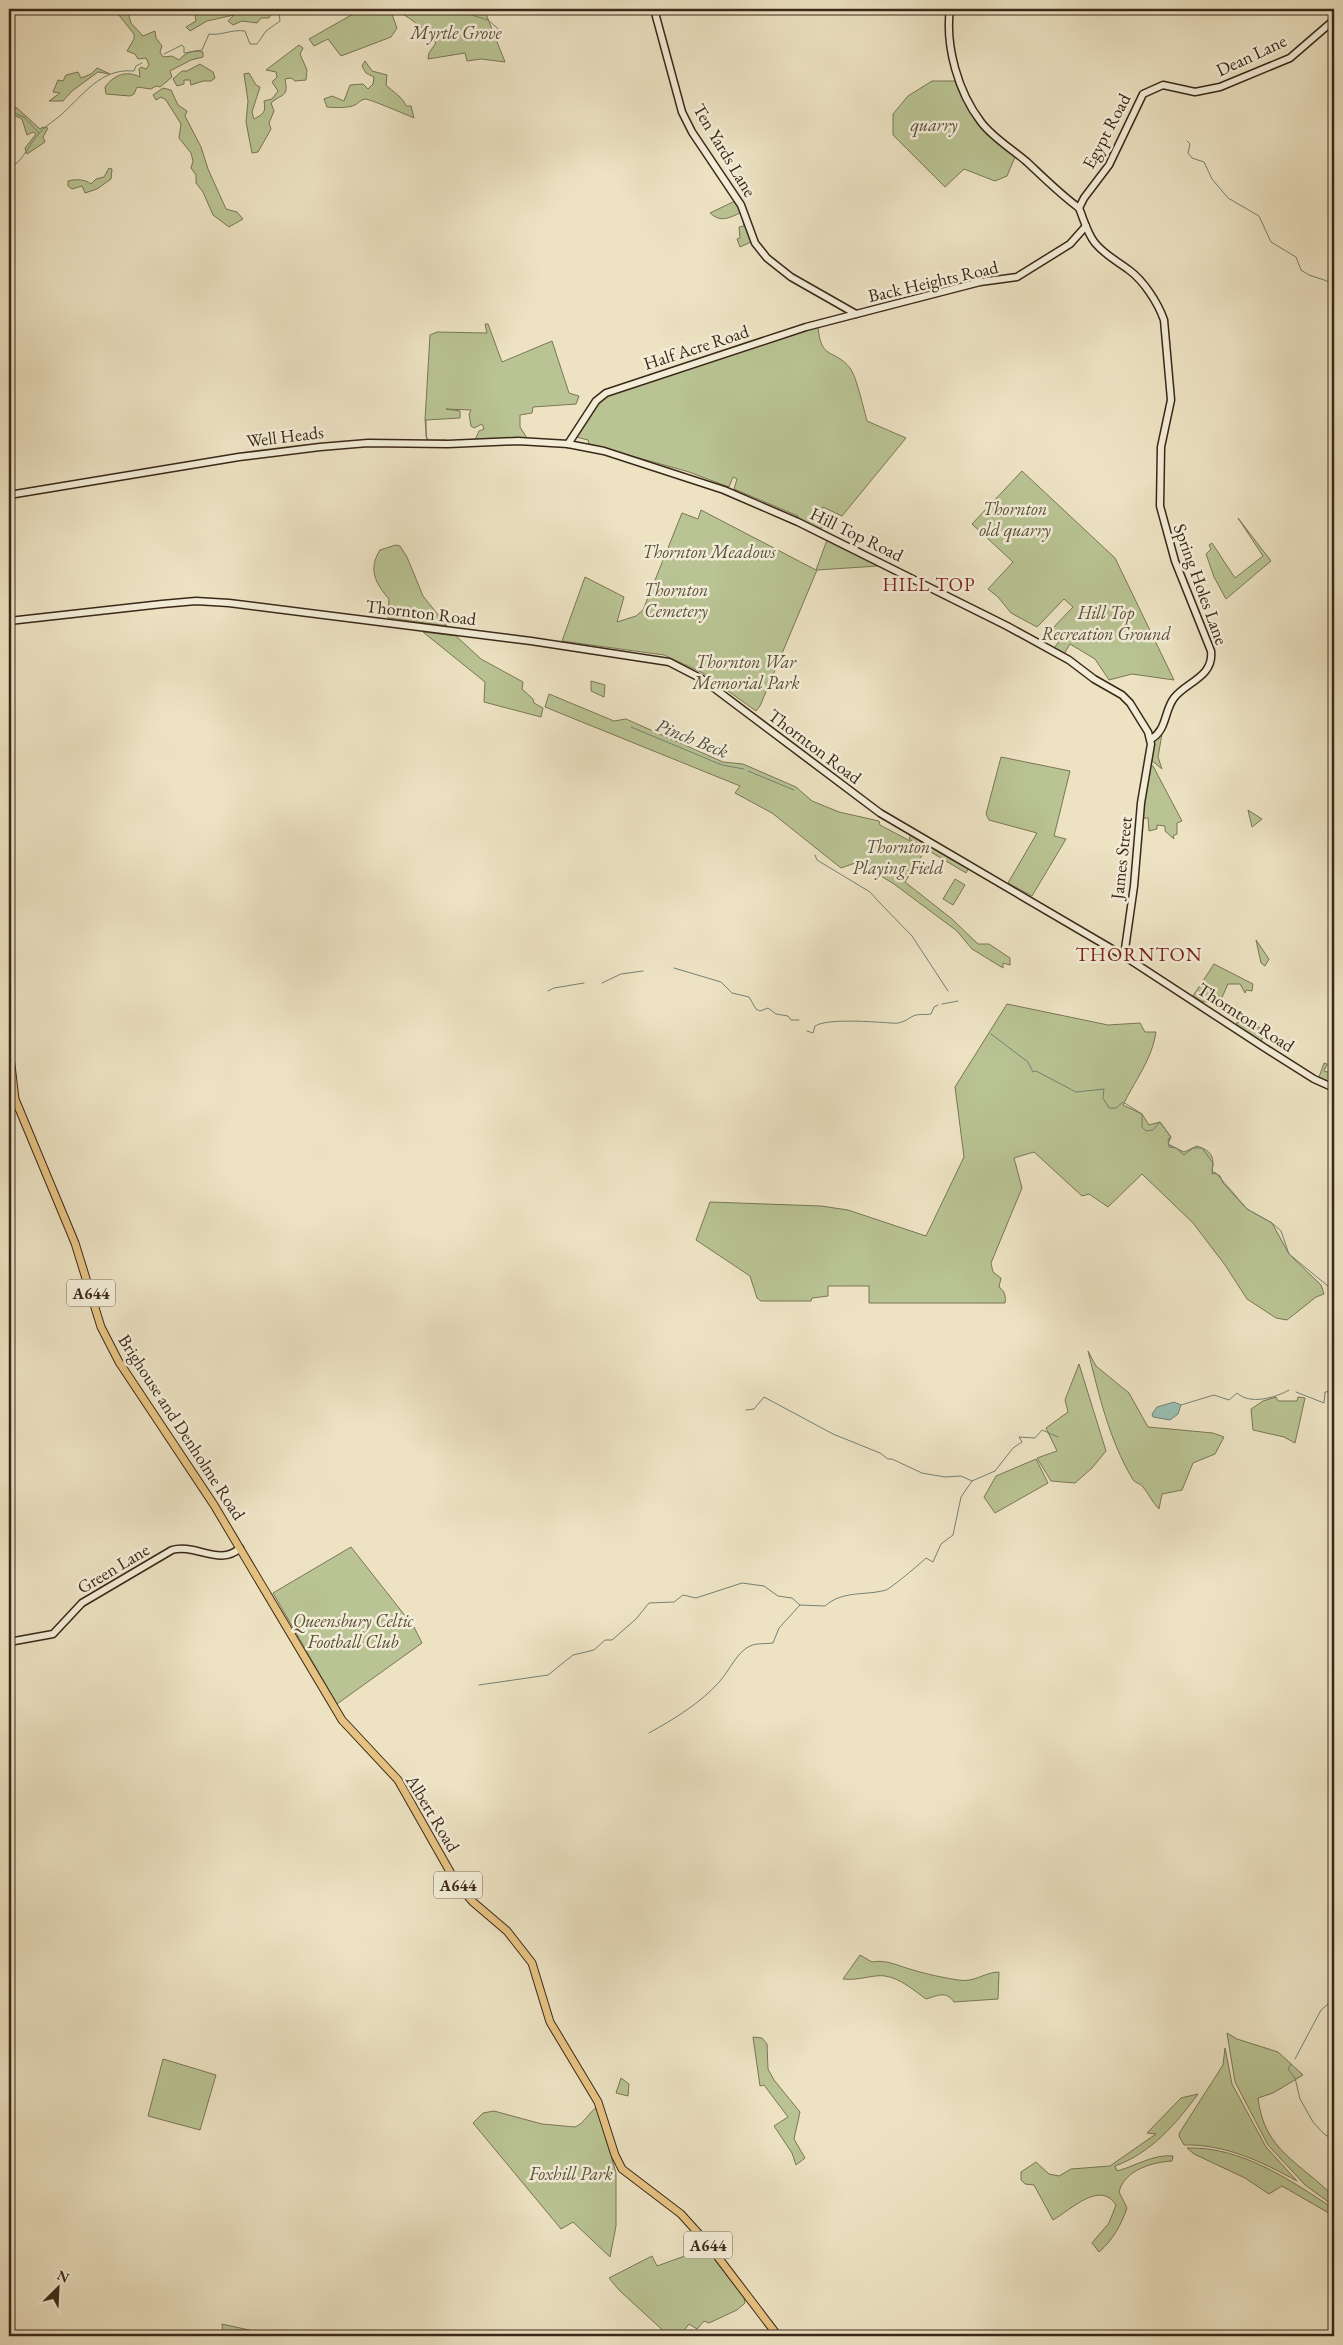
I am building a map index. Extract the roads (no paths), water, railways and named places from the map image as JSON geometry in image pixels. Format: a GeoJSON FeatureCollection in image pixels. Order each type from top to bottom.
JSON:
{"type":"FeatureCollection","features":[{"type":"Feature","properties":{"kind":"main road","name":"Brighouse and Denholme Road"},"geometry":{"type":"LineString","coordinates":[[9,1048],[15,1099],[75,1243],[101,1327],[119,1362],[214,1505],[310,1670]]}},
{"type":"Feature","properties":{"kind":"main road","name":"Albert Road"},"geometry":{"type":"LineString","coordinates":[[310,1670],[342,1720],[398,1780],[458,1884],[473,1902],[507,1931],[532,1963],[550,2022],[598,2102],[615,2155],[622,2169],[681,2214],[708,2244],[778,2336]]}},
{"type":"Feature","properties":{"kind":"street","name":"Ten Yards Lane"},"geometry":{"type":"LineString","coordinates":[[654,9],[684,117],[738,198],[747,216],[755,243],[767,258],[791,277],[856,314]]}},
{"type":"Feature","properties":{"kind":"street"},"geometry":{"type":"LineString","coordinates":[[950,9],[949,31],[956,70],[969,104],[981,122],[1054,189],[1079,208]]}},
{"type":"Feature","properties":{"kind":"street","name":"Dean Lane"},"geometry":{"type":"LineString","coordinates":[[1171,86],[1195,92],[1220,87],[1290,58],[1334,20]]}},
{"type":"Feature","properties":{"kind":"street","name":"Egypt Road"},"geometry":{"type":"LineString","coordinates":[[1079,208],[1084,198],[1109,165],[1143,94],[1155,86],[1171,86]]}},
{"type":"Feature","properties":{"kind":"street","name":"Spring Holes Lane"},"geometry":{"type":"LineString","coordinates":[[1079,208],[1096,244],[1129,270],[1161,310],[1164,320],[1171,400],[1161,447],[1160,506],[1175,561],[1212,657],[1206,671],[1172,701],[1164,725],[1158,734],[1151,739]]}},
{"type":"Feature","properties":{"kind":"street","name":"Back Heights Road"},"geometry":{"type":"LineString","coordinates":[[856,314],[980,282],[1017,277],[1070,244],[1086,226]]}},
{"type":"Feature","properties":{"kind":"street","name":"Half Acre Road"},"geometry":{"type":"LineString","coordinates":[[568,444],[596,401],[606,393],[782,334],[856,314]]}},
{"type":"Feature","properties":{"kind":"street","name":"Well Heads"},"geometry":{"type":"LineString","coordinates":[[9,495],[256,455],[342,444],[518,441],[568,444]]}},
{"type":"Feature","properties":{"kind":"street","name":"Hill Top Road"},"geometry":{"type":"LineString","coordinates":[[568,444],[624,456],[724,490],[785,515],[904,573],[1038,642],[1122,695],[1130,703],[1151,739]]}},
{"type":"Feature","properties":{"kind":"street","name":"Thornton Road"},"geometry":{"type":"LineString","coordinates":[[9,621],[196,601],[229,603],[531,640],[668,662],[702,680],[880,813],[1124,956],[1264,1048],[1314,1079],[1334,1088]]}},
{"type":"Feature","properties":{"kind":"street","name":"James Street"},"geometry":{"type":"LineString","coordinates":[[1124,956],[1151,739]]}},
{"type":"Feature","properties":{"kind":"street","name":"Green Lane"},"geometry":{"type":"LineString","coordinates":[[9,1642],[53,1634],[82,1603],[172,1550],[183,1548],[225,1557],[233,1554],[240,1548]]}},
{"type":"Feature","properties":{"kind":"water"},"geometry":{"type":"Polygon","coordinates":[[[1174,1402],[1181,1405],[1178,1414],[1170,1420],[1153,1417],[1152,1414],[1157,1407],[1174,1402]]]}},
{"type":"Feature","properties":{"kind":"waterway"},"geometry":{"type":"LineString","coordinates":[[164,54],[182,45],[184,53],[202,50],[209,34],[235,31],[245,31],[250,44],[257,44],[266,31],[280,21],[279,11],[289,9]]}},
{"type":"Feature","properties":{"kind":"waterway"},"geometry":{"type":"LineString","coordinates":[[452,9],[488,20],[503,33]]}},
{"type":"Feature","properties":{"kind":"waterway"},"geometry":{"type":"LineString","coordinates":[[9,168],[21,159],[42,130],[94,84],[112,74],[122,71],[134,71],[136,66],[142,63]]}},
{"type":"Feature","properties":{"kind":"waterway"},"geometry":{"type":"LineString","coordinates":[[9,111],[24,117],[39,133]]}},
{"type":"Feature","properties":{"kind":"waterway"},"geometry":{"type":"LineString","coordinates":[[1187,141],[1190,144],[1188,153],[1192,158],[1204,162],[1212,179],[1228,198],[1259,216],[1271,242],[1296,257],[1301,270],[1327,281],[1334,288]]}},
{"type":"Feature","properties":{"kind":"waterway","name":"Pinch Beck"},"geometry":{"type":"LineString","coordinates":[[631,727],[722,765],[744,769]]}},
{"type":"Feature","properties":{"kind":"waterway","name":"Pinch Beck"},"geometry":{"type":"LineString","coordinates":[[748,771],[794,790]]}},
{"type":"Feature","properties":{"kind":"waterway"},"geometry":{"type":"LineString","coordinates":[[815,855],[817,860],[870,892],[912,936],[948,991]]}},
{"type":"Feature","properties":{"kind":"waterway","name":"Pinch Beck"},"geometry":{"type":"LineString","coordinates":[[674,968],[721,982],[732,993],[749,997],[756,1009],[760,1011],[768,1008],[776,1014],[788,1016],[791,1020],[799,1020]]}},
{"type":"Feature","properties":{"kind":"waterway","name":"Pinch Beck"},"geometry":{"type":"LineString","coordinates":[[602,983],[621,974],[643,971]]}},
{"type":"Feature","properties":{"kind":"waterway","name":"Pinch Beck"},"geometry":{"type":"LineString","coordinates":[[548,991],[554,988],[584,983]]}},
{"type":"Feature","properties":{"kind":"waterway","name":"Pinch Beck"},"geometry":{"type":"LineString","coordinates":[[942,1004],[958,1001]]}},
{"type":"Feature","properties":{"kind":"waterway","name":"Pinch Beck"},"geometry":{"type":"LineString","coordinates":[[807,1031],[813,1033],[815,1026],[830,1022],[900,1023],[916,1015],[931,1014],[934,1007],[938,1005]]}},
{"type":"Feature","properties":{"kind":"waterway","name":"Pinch Beck"},"geometry":{"type":"LineString","coordinates":[[991,1034],[1028,1062],[1033,1072],[1036,1071],[1076,1092],[1104,1089],[1103,1098],[1109,1108],[1116,1108],[1123,1102],[1142,1114],[1142,1127],[1146,1131],[1153,1130],[1160,1122],[1171,1137],[1168,1139],[1169,1147],[1176,1148],[1184,1155],[1193,1148],[1202,1148],[1213,1163],[1212,1174],[1216,1173],[1247,1209],[1272,1223],[1281,1231],[1289,1254],[1334,1291]]}},
{"type":"Feature","properties":{"kind":"waterway"},"geometry":{"type":"LineString","coordinates":[[1181,1405],[1214,1395],[1229,1400],[1237,1393],[1249,1399],[1263,1399],[1277,1396],[1289,1390]]}},
{"type":"Feature","properties":{"kind":"waterway"},"geometry":{"type":"LineString","coordinates":[[1296,1392],[1324,1403],[1325,1392],[1334,1391]]}},
{"type":"Feature","properties":{"kind":"waterway"},"geometry":{"type":"LineString","coordinates":[[746,1410],[754,1409],[764,1397],[833,1434],[922,1473],[945,1477],[961,1476],[972,1481]]}},
{"type":"Feature","properties":{"kind":"waterway"},"geometry":{"type":"LineString","coordinates":[[649,1733],[696,1703],[713,1689],[745,1649],[755,1644],[773,1643],[779,1628],[800,1605],[825,1606],[847,1595],[886,1590],[906,1576],[926,1558],[933,1562],[941,1544],[953,1535],[961,1497],[972,1481],[995,1471],[1013,1448],[1022,1442],[1019,1437],[1035,1438],[1042,1430],[1058,1437]]}},
{"type":"Feature","properties":{"kind":"waterway"},"geometry":{"type":"LineString","coordinates":[[479,1685],[548,1675],[573,1655],[594,1650],[605,1640],[612,1640],[636,1619],[649,1603],[674,1602],[683,1595],[696,1598],[742,1583],[764,1586],[778,1596],[792,1598],[800,1605]]}},
{"type":"Feature","properties":{"kind":"waterway"},"geometry":{"type":"LineString","coordinates":[[1295,2059],[1321,2010],[1334,1999]]}},
{"type":"Feature","properties":{"kind":"waterway"},"geometry":{"type":"LineString","coordinates":[[1291,2064],[1288,2069],[1295,2078],[1300,2099],[1313,2122],[1324,2134],[1334,2140]]}},
{"type":"Feature","properties":{"kind":"district","name":"HILL TOP"},"geometry":{"type":"Point","coordinates":[929,584]}},
{"type":"Feature","properties":{"kind":"district","name":"THORNTON"},"geometry":{"type":"Point","coordinates":[1139,954]}},
{"type":"Feature","properties":{"kind":"park label","name":"Myrtle Grove"},"geometry":{"type":"Point","coordinates":[456,32]}},
{"type":"Feature","properties":{"kind":"park label","name":"quarry"},"geometry":{"type":"Point","coordinates":[934,124]}},
{"type":"Feature","properties":{"kind":"park label","name":"Thornton old quarry"},"geometry":{"type":"Point","coordinates":[1015,518]}},
{"type":"Feature","properties":{"kind":"park label","name":"Thornton Meadows"},"geometry":{"type":"Point","coordinates":[709,551]}},
{"type":"Feature","properties":{"kind":"park label","name":"Thornton Cemetery"},"geometry":{"type":"Point","coordinates":[676,599]}},
{"type":"Feature","properties":{"kind":"park label","name":"Hill Top Recreation Ground"},"geometry":{"type":"Point","coordinates":[1106,622]}},
{"type":"Feature","properties":{"kind":"park label","name":"Thornton War Memorial Park"},"geometry":{"type":"Point","coordinates":[746,671]}},
{"type":"Feature","properties":{"kind":"park label","name":"Thornton Playing Field"},"geometry":{"type":"Point","coordinates":[898,856]}},
{"type":"Feature","properties":{"kind":"park label","name":"Queensbury Celtic Football Club"},"geometry":{"type":"Point","coordinates":[353,1630]}},
{"type":"Feature","properties":{"kind":"park label","name":"Foxhill Park"},"geometry":{"type":"Point","coordinates":[571,2173]}}]}
